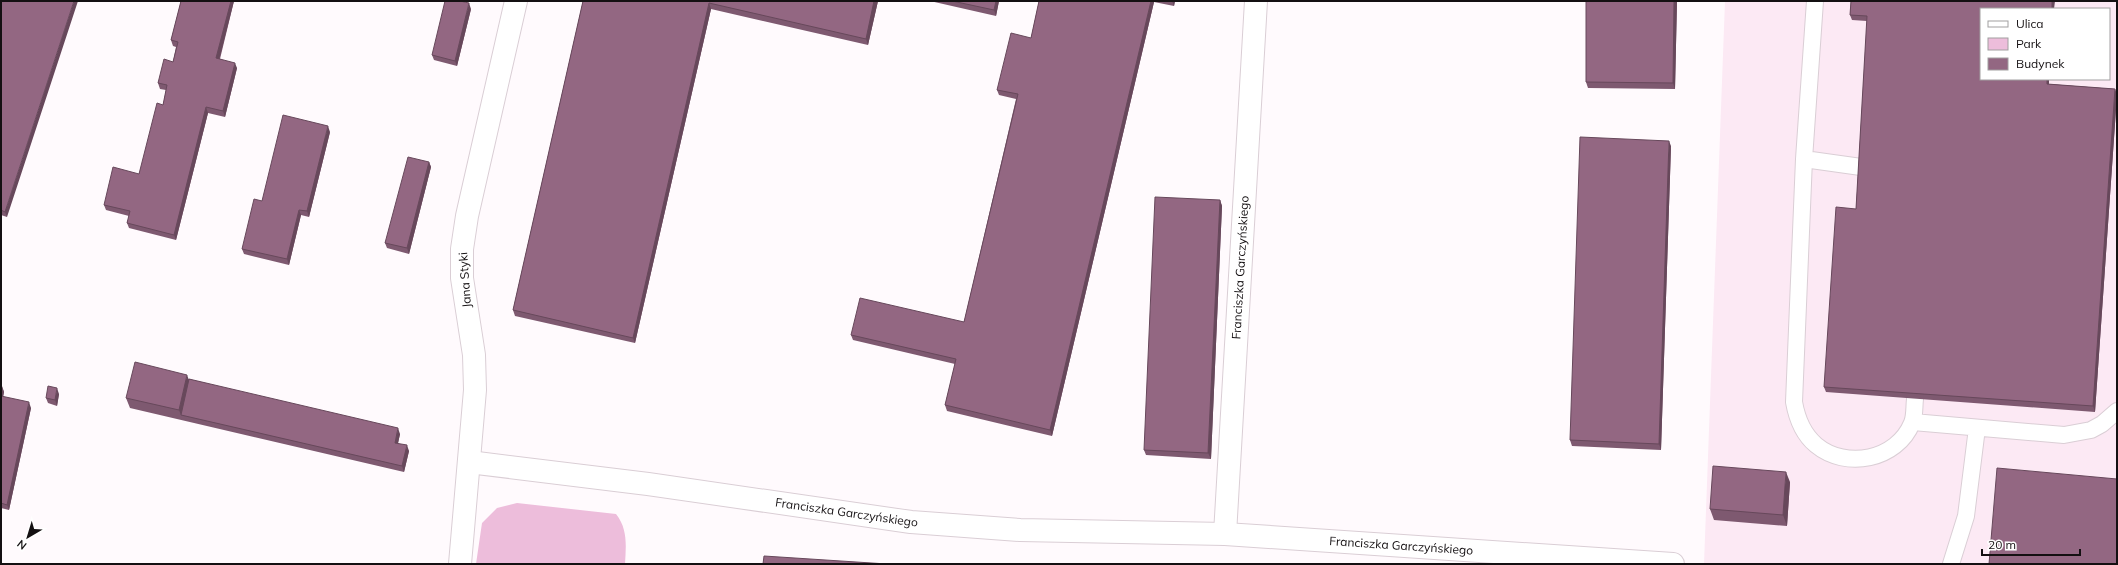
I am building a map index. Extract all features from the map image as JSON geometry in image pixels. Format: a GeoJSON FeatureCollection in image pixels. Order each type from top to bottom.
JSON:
{"type":"FeatureCollection","features":[{"type":"Feature","properties":{"kind":"street","name":"Jana Styki"},"geometry":{"type":"LineString","coordinates":[[460,564],[475,373],[464,297],[462,249],[467,216],[516,1]]}},
{"type":"Feature","properties":{"kind":"street","name":"Franciszka Garczyńskiego"},"geometry":{"type":"LineString","coordinates":[[1226,534],[1256,1]]}},
{"type":"Feature","properties":{"kind":"street","name":"Franciszka Garczyńskiego"},"geometry":{"type":"LineString","coordinates":[[469,462],[648,484],[911,522],[1020,530],[1226,534],[1552,560],[1673,564]]}},
{"type":"Feature","properties":{"kind":"lane"},"geometry":{"type":"LineString","coordinates":[[1815,1],[1804,159],[1794,402],[1801,426],[1816,445],[1827,452],[1840,457],[1861,460],[1872,458],[1889,450],[1904,437],[1913,422],[1915,399]]}},
{"type":"Feature","properties":{"kind":"lane"},"geometry":{"type":"LineString","coordinates":[[1804,159],[1861,167]]}},
{"type":"Feature","properties":{"kind":"lane"},"geometry":{"type":"LineString","coordinates":[[1913,422],[2064,435],[2078,434],[2102,424],[2117,411]]}},
{"type":"Feature","properties":{"kind":"lane"},"geometry":{"type":"LineString","coordinates":[[1951,564],[1966,516],[1977,428]]}},
{"type":"Feature","properties":{"kind":"shaded area"},"geometry":{"type":"Polygon","coordinates":[[[1725,1],[2117,1],[2117,564],[1704,564],[1725,1]]]}},
{"type":"Feature","properties":{"kind":"green space"},"geometry":{"type":"Polygon","coordinates":[[[517,503],[616,514],[623,526],[626,544],[625,564],[476,564],[482,523],[497,508],[517,503]]]}},
{"type":"Feature","properties":{"kind":"building"},"geometry":{"type":"Polygon","coordinates":[[[1,1],[74,1],[5,212],[1,210],[1,1]]]}},
{"type":"Feature","properties":{"kind":"building"},"geometry":{"type":"Polygon","coordinates":[[[181,1],[231,1],[216,58],[235,63],[223,111],[206,107],[174,235],[127,223],[130,211],[104,205],[113,167],[139,174],[157,103],[163,105],[167,85],[158,83],[164,59],[173,62],[178,42],[171,40],[181,1]]]}},
{"type":"Feature","properties":{"kind":"building"},"geometry":{"type":"Polygon","coordinates":[[[445,1],[460,1],[469,3],[455,61],[432,55],[445,1]]]}},
{"type":"Feature","properties":{"kind":"building"},"geometry":{"type":"Polygon","coordinates":[[[583,1],[874,1],[866,39],[709,3],[633,338],[513,310],[583,1]]]}},
{"type":"Feature","properties":{"kind":"building"},"geometry":{"type":"Polygon","coordinates":[[[952,1],[996,1],[994,10],[952,1]]]}},
{"type":"Feature","properties":{"kind":"building"},"geometry":{"type":"Polygon","coordinates":[[[1039,1],[1151,1],[1050,430],[945,405],[956,359],[851,335],[860,298],[964,322],[1018,94],[997,90],[1011,33],[1031,38],[1039,1]]]}},
{"type":"Feature","properties":{"kind":"building"},"geometry":{"type":"Polygon","coordinates":[[[1586,1],[1674,1],[1673,83],[1586,82],[1586,1]]]}},
{"type":"Feature","properties":{"kind":"building"},"geometry":{"type":"Polygon","coordinates":[[[1851,1],[2052,1],[2052,8],[1980,8],[1980,80],[2047,80],[2047,84],[2115,89],[2093,406],[1824,387],[1836,207],[1856,209],[1867,16],[1850,15],[1851,1]]]}},
{"type":"Feature","properties":{"kind":"building"},"geometry":{"type":"Polygon","coordinates":[[[283,115],[328,126],[307,211],[299,210],[287,259],[242,249],[254,199],[262,201],[283,115]]]}},
{"type":"Feature","properties":{"kind":"building"},"geometry":{"type":"Polygon","coordinates":[[[1580,137],[1669,141],[1659,444],[1570,440],[1580,137]]]}},
{"type":"Feature","properties":{"kind":"building"},"geometry":{"type":"Polygon","coordinates":[[[408,157],[429,162],[407,248],[385,243],[408,157]]]}},
{"type":"Feature","properties":{"kind":"building"},"geometry":{"type":"Polygon","coordinates":[[[1155,197],[1220,200],[1208,453],[1144,450],[1155,197]]]}},
{"type":"Feature","properties":{"kind":"building"},"geometry":{"type":"Polygon","coordinates":[[[135,362],[187,375],[179,410],[126,398],[135,362]]]}},
{"type":"Feature","properties":{"kind":"building"},"geometry":{"type":"Polygon","coordinates":[[[189,379],[398,428],[395,443],[407,445],[402,466],[181,415],[189,379]]]}},
{"type":"Feature","properties":{"kind":"building"},"geometry":{"type":"Polygon","coordinates":[[[48,386],[57,388],[55,400],[46,398],[48,386]]]}},
{"type":"Feature","properties":{"kind":"building"},"geometry":{"type":"Polygon","coordinates":[[[1,396],[29,402],[7,505],[1,503],[1,396]]]}},
{"type":"Feature","properties":{"kind":"building"},"geometry":{"type":"Polygon","coordinates":[[[1713,466],[1786,472],[1783,515],[1710,509],[1713,466]]]}},
{"type":"Feature","properties":{"kind":"building"},"geometry":{"type":"Polygon","coordinates":[[[1997,468],[2117,479],[2117,564],[1989,564],[1997,468]]]}},
{"type":"Feature","properties":{"kind":"building"},"geometry":{"type":"Polygon","coordinates":[[[764,556],[887,564],[763,564],[764,556]]]}}]}
